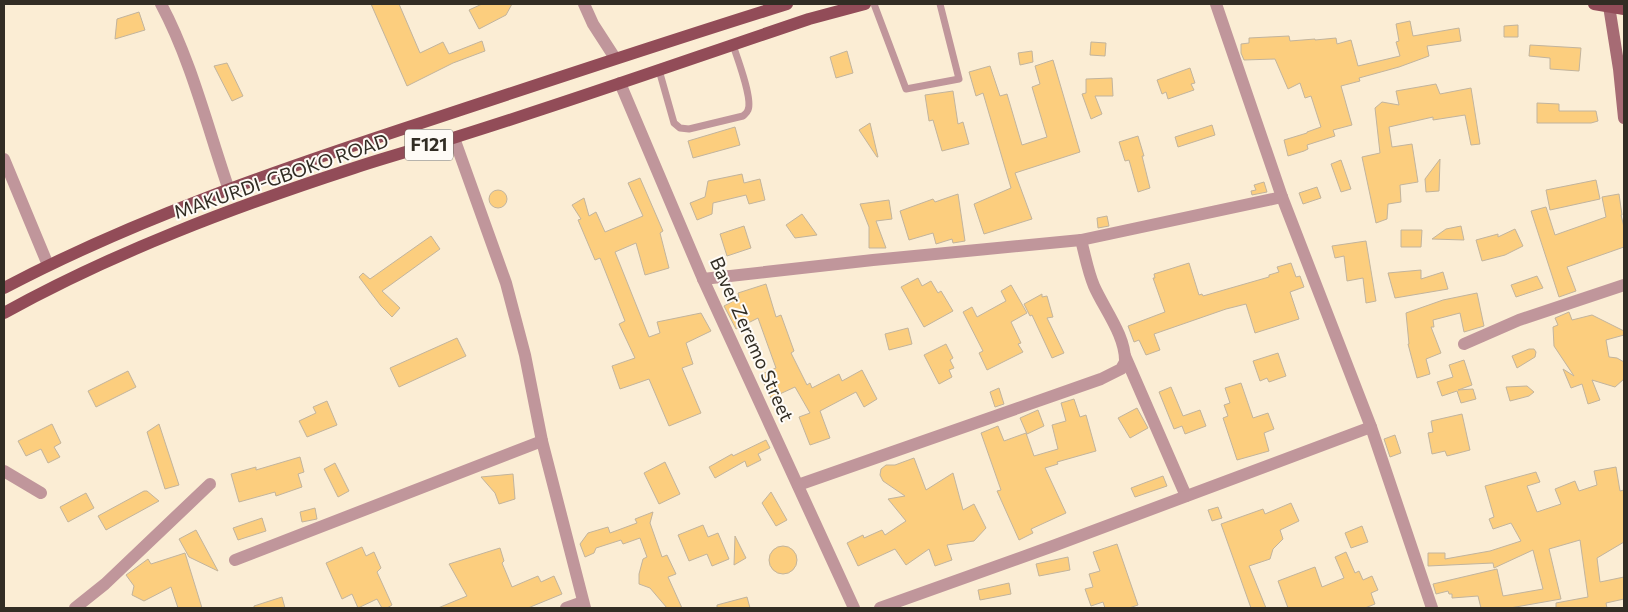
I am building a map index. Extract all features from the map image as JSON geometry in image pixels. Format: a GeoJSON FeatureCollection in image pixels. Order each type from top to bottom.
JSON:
{"type":"FeatureCollection","features":[{"type":"Feature","properties":{"kind":"main road","name":"F121"},"geometry":{"type":"LineString","coordinates":[[4,288],[48,265],[113,236],[268,174],[615,58],[786,4]]}},
{"type":"Feature","properties":{"kind":"main road","name":"MAKURDI-GBOKO ROAD"},"geometry":{"type":"LineString","coordinates":[[4,313],[66,280],[125,254],[193,226],[354,168],[454,138],[852,5],[865,4]]}},
{"type":"Feature","properties":{"kind":"main road"},"geometry":{"type":"LineString","coordinates":[[1594,4],[1624,9]]}},
{"type":"Feature","properties":{"kind":"street"},"geometry":{"type":"LineString","coordinates":[[161,4],[170,21],[190,73],[229,190]]}},
{"type":"Feature","properties":{"kind":"street"},"geometry":{"type":"LineString","coordinates":[[584,4],[592,24],[615,58]]}},
{"type":"Feature","properties":{"kind":"street"},"geometry":{"type":"LineString","coordinates":[[1216,4],[1282,197],[1371,427],[1432,608]]}},
{"type":"Feature","properties":{"kind":"street"},"geometry":{"type":"LineString","coordinates":[[1609,6],[1624,118]]}},
{"type":"Feature","properties":{"kind":"street","name":"Baver Zeremo Street"},"geometry":{"type":"LineString","coordinates":[[620,83],[703,279],[854,608]]}},
{"type":"Feature","properties":{"kind":"street"},"geometry":{"type":"LineString","coordinates":[[454,138],[506,283],[526,355],[542,441],[584,605],[566,608]]}},
{"type":"Feature","properties":{"kind":"street"},"geometry":{"type":"LineString","coordinates":[[4,159],[48,265]]}},
{"type":"Feature","properties":{"kind":"street"},"geometry":{"type":"LineString","coordinates":[[703,279],[1081,240],[1282,197]]}},
{"type":"Feature","properties":{"kind":"street"},"geometry":{"type":"LineString","coordinates":[[1081,240],[1094,286],[1113,320],[1125,356],[1186,496]]}},
{"type":"Feature","properties":{"kind":"street"},"geometry":{"type":"LineString","coordinates":[[1464,344],[1519,320],[1624,285]]}},
{"type":"Feature","properties":{"kind":"street"},"geometry":{"type":"LineString","coordinates":[[798,485],[1100,379],[1121,369],[1125,362],[1125,356]]}},
{"type":"Feature","properties":{"kind":"street"},"geometry":{"type":"LineString","coordinates":[[880,608],[1371,427]]}},
{"type":"Feature","properties":{"kind":"street"},"geometry":{"type":"LineString","coordinates":[[235,560],[542,441]]}},
{"type":"Feature","properties":{"kind":"street"},"geometry":{"type":"LineString","coordinates":[[4,471],[40,493]]}},
{"type":"Feature","properties":{"kind":"street"},"geometry":{"type":"LineString","coordinates":[[75,608],[105,584],[210,484]]}},
{"type":"Feature","properties":{"kind":"lane"},"geometry":{"type":"LineString","coordinates":[[874,4],[906,89],[959,79],[940,4]]}},
{"type":"Feature","properties":{"kind":"lane"},"geometry":{"type":"LineString","coordinates":[[659,70],[674,123],[680,128],[689,129],[743,116],[748,112],[749,107],[744,78],[733,45]]}},
{"type":"Feature","properties":{"kind":"building"},"geometry":{"type":"Polygon","coordinates":[[[371,4],[399,4],[420,53],[443,42],[449,54],[482,41],[485,51],[453,63],[407,86],[371,4]]]}},
{"type":"Feature","properties":{"kind":"building"},"geometry":{"type":"Polygon","coordinates":[[[482,4],[512,4],[506,15],[479,29],[469,10],[482,4]]]}},
{"type":"Feature","properties":{"kind":"building"},"geometry":{"type":"Polygon","coordinates":[[[139,12],[145,30],[115,39],[117,19],[139,12]]]}},
{"type":"Feature","properties":{"kind":"building"},"geometry":{"type":"Polygon","coordinates":[[[1410,21],[1413,36],[1459,28],[1461,41],[1427,46],[1429,56],[1359,78],[1360,81],[1341,86],[1352,125],[1333,130],[1335,136],[1307,145],[1308,149],[1288,156],[1284,140],[1321,127],[1311,96],[1305,98],[1300,83],[1288,89],[1275,59],[1244,60],[1241,53],[1241,44],[1249,43],[1249,38],[1289,36],[1290,41],[1336,38],[1337,44],[1351,40],[1358,66],[1400,56],[1396,42],[1399,41],[1396,24],[1410,21]]]}},
{"type":"Feature","properties":{"kind":"building"},"geometry":{"type":"Polygon","coordinates":[[[1518,25],[1518,37],[1504,37],[1504,26],[1518,25]]]}},
{"type":"Feature","properties":{"kind":"building"},"geometry":{"type":"Polygon","coordinates":[[[1091,42],[1106,43],[1105,56],[1090,55],[1091,42]]]}},
{"type":"Feature","properties":{"kind":"building"},"geometry":{"type":"Polygon","coordinates":[[[1530,45],[1581,48],[1579,71],[1550,69],[1550,58],[1529,56],[1530,45]]]}},
{"type":"Feature","properties":{"kind":"building"},"geometry":{"type":"Polygon","coordinates":[[[847,51],[853,73],[836,78],[830,57],[847,51]]]}},
{"type":"Feature","properties":{"kind":"building"},"geometry":{"type":"Polygon","coordinates":[[[1032,51],[1033,62],[1020,65],[1018,53],[1032,51]]]}},
{"type":"Feature","properties":{"kind":"building"},"geometry":{"type":"Polygon","coordinates":[[[1053,60],[1080,152],[1015,173],[1032,219],[984,234],[974,204],[1011,188],[983,93],[976,96],[969,72],[990,66],[1000,96],[1007,94],[1022,145],[1047,137],[1032,87],[1040,84],[1035,66],[1053,60]]]}},
{"type":"Feature","properties":{"kind":"building"},"geometry":{"type":"Polygon","coordinates":[[[227,63],[243,96],[232,101],[214,66],[227,63]]]}},
{"type":"Feature","properties":{"kind":"building"},"geometry":{"type":"Polygon","coordinates":[[[1190,68],[1195,83],[1191,84],[1194,90],[1168,99],[1166,92],[1162,94],[1157,80],[1190,68]]]}},
{"type":"Feature","properties":{"kind":"building"},"geometry":{"type":"Polygon","coordinates":[[[1112,78],[1113,96],[1095,96],[1102,114],[1091,119],[1082,94],[1086,93],[1086,79],[1112,78]]]}},
{"type":"Feature","properties":{"kind":"building"},"geometry":{"type":"Polygon","coordinates":[[[1436,84],[1440,94],[1471,88],[1480,144],[1471,145],[1465,115],[1433,120],[1433,117],[1389,127],[1392,147],[1412,144],[1418,182],[1400,185],[1401,202],[1388,204],[1387,219],[1376,223],[1362,157],[1380,153],[1375,108],[1382,102],[1399,105],[1396,91],[1436,84]]]}},
{"type":"Feature","properties":{"kind":"building"},"geometry":{"type":"Polygon","coordinates":[[[953,91],[958,124],[963,122],[969,144],[942,151],[933,120],[929,121],[925,95],[953,91]]]}},
{"type":"Feature","properties":{"kind":"building"},"geometry":{"type":"Polygon","coordinates":[[[1537,103],[1559,104],[1559,111],[1596,111],[1598,121],[1591,123],[1537,123],[1537,103]]]}},
{"type":"Feature","properties":{"kind":"building"},"geometry":{"type":"Polygon","coordinates":[[[870,123],[878,157],[859,130],[870,123]]]}},
{"type":"Feature","properties":{"kind":"building"},"geometry":{"type":"Polygon","coordinates":[[[1212,125],[1215,135],[1178,147],[1175,137],[1212,125]]]}},
{"type":"Feature","properties":{"kind":"building"},"geometry":{"type":"Polygon","coordinates":[[[735,127],[740,145],[693,158],[688,141],[735,127]]]}},
{"type":"Feature","properties":{"kind":"building"},"geometry":{"type":"Polygon","coordinates":[[[1138,136],[1150,188],[1138,192],[1129,160],[1125,161],[1119,142],[1138,136]]]}},
{"type":"Feature","properties":{"kind":"building"},"geometry":{"type":"Polygon","coordinates":[[[1440,159],[1439,191],[1426,192],[1425,179],[1440,159]]]}},
{"type":"Feature","properties":{"kind":"building"},"geometry":{"type":"Polygon","coordinates":[[[1341,160],[1351,189],[1341,192],[1331,164],[1341,160]]]}},
{"type":"Feature","properties":{"kind":"building"},"geometry":{"type":"Polygon","coordinates":[[[742,174],[744,183],[760,179],[765,200],[749,204],[746,195],[713,203],[712,214],[697,220],[690,203],[705,197],[708,181],[742,174]]]}},
{"type":"Feature","properties":{"kind":"building"},"geometry":{"type":"Polygon","coordinates":[[[640,178],[663,231],[660,233],[669,268],[645,275],[636,243],[615,252],[649,337],[660,333],[657,322],[701,313],[711,331],[686,343],[693,364],[682,368],[701,413],[669,426],[649,379],[620,389],[612,366],[635,358],[619,324],[625,321],[600,258],[595,260],[578,220],[581,219],[572,205],[584,198],[589,216],[596,212],[605,232],[643,216],[628,183],[640,178]]]}},
{"type":"Feature","properties":{"kind":"building"},"geometry":{"type":"Polygon","coordinates":[[[1596,180],[1600,199],[1550,210],[1546,190],[1596,180]]]}},
{"type":"Feature","properties":{"kind":"building"},"geometry":{"type":"Polygon","coordinates":[[[1264,182],[1267,192],[1252,195],[1251,191],[1256,190],[1254,185],[1264,182]]]}},
{"type":"Feature","properties":{"kind":"building"},"geometry":{"type":"Polygon","coordinates":[[[1317,187],[1321,198],[1303,204],[1299,193],[1317,187]]]}},
{"type":"Feature","properties":{"kind":"building"},"geometry":{"type":"Polygon","coordinates":[[[494,190],[502,190],[507,195],[505,206],[494,208],[489,203],[489,195],[494,190]]]}},
{"type":"Feature","properties":{"kind":"building"},"geometry":{"type":"Polygon","coordinates":[[[958,194],[965,241],[953,243],[952,239],[936,244],[933,233],[909,240],[900,211],[933,199],[935,202],[958,194]]]}},
{"type":"Feature","properties":{"kind":"building"},"geometry":{"type":"Polygon","coordinates":[[[1619,194],[1624,227],[1624,247],[1567,267],[1576,291],[1559,297],[1531,211],[1546,207],[1555,235],[1606,217],[1602,197],[1619,194]]]}},
{"type":"Feature","properties":{"kind":"building"},"geometry":{"type":"Polygon","coordinates":[[[889,200],[892,219],[876,221],[886,248],[869,248],[869,227],[860,204],[889,200]]]}},
{"type":"Feature","properties":{"kind":"building"},"geometry":{"type":"Polygon","coordinates":[[[802,214],[817,235],[795,238],[786,225],[802,214]]]}},
{"type":"Feature","properties":{"kind":"building"},"geometry":{"type":"Polygon","coordinates":[[[1107,216],[1109,226],[1098,228],[1097,218],[1107,216]]]}},
{"type":"Feature","properties":{"kind":"building"},"geometry":{"type":"Polygon","coordinates":[[[744,226],[751,248],[727,256],[720,234],[744,226]]]}},
{"type":"Feature","properties":{"kind":"building"},"geometry":{"type":"Polygon","coordinates":[[[1461,226],[1464,240],[1432,239],[1446,229],[1461,226]]]}},
{"type":"Feature","properties":{"kind":"building"},"geometry":{"type":"Polygon","coordinates":[[[1515,229],[1523,246],[1505,255],[1482,261],[1476,240],[1498,234],[1498,237],[1515,229]]]}},
{"type":"Feature","properties":{"kind":"building"},"geometry":{"type":"Polygon","coordinates":[[[1401,230],[1422,230],[1421,247],[1401,247],[1401,230]]]}},
{"type":"Feature","properties":{"kind":"building"},"geometry":{"type":"Polygon","coordinates":[[[431,236],[440,249],[382,291],[400,308],[392,317],[359,277],[363,273],[370,279],[431,236]]]}},
{"type":"Feature","properties":{"kind":"building"},"geometry":{"type":"Polygon","coordinates":[[[1366,241],[1376,301],[1366,303],[1363,278],[1347,281],[1344,256],[1335,258],[1332,246],[1366,241]]]}},
{"type":"Feature","properties":{"kind":"building"},"geometry":{"type":"Polygon","coordinates":[[[1189,263],[1199,295],[1202,294],[1203,296],[1269,277],[1269,275],[1279,272],[1277,267],[1291,263],[1296,277],[1300,276],[1304,287],[1290,292],[1299,319],[1255,333],[1246,304],[1154,334],[1160,350],[1146,355],[1139,340],[1134,342],[1128,326],[1165,312],[1153,278],[1155,278],[1154,274],[1189,263]]]}},
{"type":"Feature","properties":{"kind":"building"},"geometry":{"type":"Polygon","coordinates":[[[1421,270],[1421,279],[1443,272],[1448,289],[1395,298],[1388,273],[1421,270]]]}},
{"type":"Feature","properties":{"kind":"building"},"geometry":{"type":"Polygon","coordinates":[[[1537,276],[1543,288],[1516,297],[1511,285],[1537,276]]]}},
{"type":"Feature","properties":{"kind":"building"},"geometry":{"type":"Polygon","coordinates":[[[918,278],[922,286],[931,281],[938,293],[941,291],[953,311],[924,327],[901,287],[918,278]]]}},
{"type":"Feature","properties":{"kind":"building"},"geometry":{"type":"Polygon","coordinates":[[[766,284],[776,317],[781,315],[794,351],[791,353],[807,385],[810,383],[812,388],[839,374],[842,381],[862,370],[877,399],[864,407],[856,392],[820,411],[830,438],[810,445],[799,417],[810,413],[795,387],[771,398],[760,375],[776,368],[758,318],[736,329],[724,306],[739,298],[738,293],[766,284]]]}},
{"type":"Feature","properties":{"kind":"building"},"geometry":{"type":"Polygon","coordinates":[[[1011,285],[1027,313],[1011,322],[1021,343],[1018,344],[1023,352],[987,370],[979,353],[983,351],[963,312],[972,307],[977,317],[1006,301],[1001,291],[1011,285]]]}},
{"type":"Feature","properties":{"kind":"building"},"geometry":{"type":"Polygon","coordinates":[[[1477,293],[1484,326],[1464,332],[1460,313],[1433,320],[1434,327],[1431,327],[1441,353],[1426,359],[1430,374],[1417,378],[1408,344],[1406,313],[1443,300],[1477,293]]]}},
{"type":"Feature","properties":{"kind":"building"},"geometry":{"type":"Polygon","coordinates":[[[1042,294],[1042,297],[1047,296],[1053,317],[1047,318],[1064,353],[1052,358],[1032,315],[1030,316],[1024,304],[1042,294]]]}},
{"type":"Feature","properties":{"kind":"building"},"geometry":{"type":"Polygon","coordinates":[[[1569,312],[1572,320],[1592,315],[1624,331],[1624,335],[1606,340],[1609,357],[1617,358],[1624,362],[1624,379],[1615,387],[1592,380],[1600,400],[1588,404],[1582,384],[1571,388],[1563,369],[1574,376],[1554,346],[1553,327],[1558,325],[1555,318],[1569,312]]]}},
{"type":"Feature","properties":{"kind":"building"},"geometry":{"type":"Polygon","coordinates":[[[908,328],[912,344],[889,350],[885,334],[908,328]]]}},
{"type":"Feature","properties":{"kind":"building"},"geometry":{"type":"Polygon","coordinates":[[[457,338],[466,356],[399,387],[390,368],[457,338]]]}},
{"type":"Feature","properties":{"kind":"building"},"geometry":{"type":"Polygon","coordinates":[[[946,344],[953,358],[950,360],[954,368],[949,370],[952,377],[939,384],[924,355],[946,344]]]}},
{"type":"Feature","properties":{"kind":"building"},"geometry":{"type":"Polygon","coordinates":[[[1529,349],[1534,349],[1536,352],[1535,357],[1517,368],[1512,356],[1529,349]]]}},
{"type":"Feature","properties":{"kind":"building"},"geometry":{"type":"Polygon","coordinates":[[[1278,353],[1286,376],[1269,382],[1267,378],[1260,381],[1253,361],[1278,353]]]}},
{"type":"Feature","properties":{"kind":"building"},"geometry":{"type":"Polygon","coordinates":[[[1464,360],[1472,385],[1458,390],[1473,389],[1476,399],[1461,403],[1457,391],[1442,396],[1437,382],[1453,377],[1449,365],[1464,360]]]}},
{"type":"Feature","properties":{"kind":"building"},"geometry":{"type":"Polygon","coordinates":[[[128,371],[136,387],[96,407],[88,391],[128,371]]]}},
{"type":"Feature","properties":{"kind":"building"},"geometry":{"type":"Polygon","coordinates":[[[1241,383],[1253,418],[1268,413],[1274,429],[1264,433],[1269,451],[1237,460],[1223,418],[1228,416],[1224,405],[1230,403],[1225,388],[1241,383]]]}},
{"type":"Feature","properties":{"kind":"building"},"geometry":{"type":"Polygon","coordinates":[[[1527,386],[1534,392],[1529,396],[1510,401],[1506,387],[1527,386]]]}},
{"type":"Feature","properties":{"kind":"building"},"geometry":{"type":"Polygon","coordinates":[[[1171,387],[1183,416],[1200,410],[1206,426],[1185,434],[1182,426],[1174,429],[1159,392],[1171,387]]]}},
{"type":"Feature","properties":{"kind":"building"},"geometry":{"type":"Polygon","coordinates":[[[999,388],[1004,404],[995,407],[990,392],[999,388]]]}},
{"type":"Feature","properties":{"kind":"building"},"geometry":{"type":"Polygon","coordinates":[[[1074,399],[1080,417],[1086,415],[1096,451],[1057,462],[1058,464],[1045,468],[1066,513],[1031,529],[1033,533],[1019,540],[997,491],[1001,490],[981,433],[998,426],[1004,441],[1026,433],[1034,456],[1058,449],[1052,425],[1066,421],[1061,403],[1074,399]]]}},
{"type":"Feature","properties":{"kind":"building"},"geometry":{"type":"Polygon","coordinates":[[[327,401],[337,425],[307,437],[299,421],[316,413],[313,407],[327,401]]]}},
{"type":"Feature","properties":{"kind":"building"},"geometry":{"type":"Polygon","coordinates":[[[1137,408],[1148,428],[1130,438],[1118,418],[1137,408]]]}},
{"type":"Feature","properties":{"kind":"building"},"geometry":{"type":"Polygon","coordinates":[[[1038,410],[1044,426],[1027,434],[1020,418],[1038,410]]]}},
{"type":"Feature","properties":{"kind":"building"},"geometry":{"type":"Polygon","coordinates":[[[1462,414],[1470,450],[1447,456],[1445,451],[1432,454],[1428,433],[1433,432],[1431,421],[1462,414]]]}},
{"type":"Feature","properties":{"kind":"building"},"geometry":{"type":"Polygon","coordinates":[[[52,424],[61,443],[54,447],[60,457],[48,463],[41,449],[26,456],[18,441],[52,424]]]}},
{"type":"Feature","properties":{"kind":"building"},"geometry":{"type":"Polygon","coordinates":[[[159,424],[179,485],[165,489],[147,432],[159,424]]]}},
{"type":"Feature","properties":{"kind":"building"},"geometry":{"type":"Polygon","coordinates":[[[1395,435],[1401,453],[1390,457],[1384,439],[1395,435]]]}},
{"type":"Feature","properties":{"kind":"building"},"geometry":{"type":"Polygon","coordinates":[[[766,440],[770,448],[758,454],[761,460],[747,467],[745,461],[715,478],[709,467],[732,454],[733,456],[766,440]]]}},
{"type":"Feature","properties":{"kind":"building"},"geometry":{"type":"Polygon","coordinates":[[[300,457],[304,472],[298,474],[302,487],[276,496],[275,492],[239,502],[231,474],[256,467],[256,470],[300,457]]]}},
{"type":"Feature","properties":{"kind":"building"},"geometry":{"type":"Polygon","coordinates":[[[914,458],[926,490],[953,473],[963,510],[974,504],[986,528],[974,541],[947,545],[952,560],[935,566],[929,549],[906,565],[895,549],[858,566],[847,543],[863,535],[864,538],[882,530],[885,535],[906,521],[888,499],[905,496],[883,481],[880,475],[881,469],[886,465],[895,465],[914,458]]]}},
{"type":"Feature","properties":{"kind":"building"},"geometry":{"type":"Polygon","coordinates":[[[665,462],[680,494],[659,504],[644,473],[665,462]]]}},
{"type":"Feature","properties":{"kind":"building"},"geometry":{"type":"Polygon","coordinates":[[[335,463],[349,491],[338,497],[324,469],[335,463]]]}},
{"type":"Feature","properties":{"kind":"building"},"geometry":{"type":"Polygon","coordinates":[[[1616,467],[1620,491],[1624,490],[1624,542],[1597,558],[1600,582],[1624,577],[1624,599],[1606,603],[1607,608],[1556,608],[1556,603],[1588,597],[1580,540],[1549,549],[1561,599],[1510,608],[1481,608],[1478,596],[1452,598],[1452,594],[1449,594],[1448,591],[1436,594],[1433,584],[1497,569],[1503,596],[1543,589],[1533,550],[1494,568],[1493,563],[1428,566],[1428,553],[1445,553],[1445,559],[1490,551],[1521,541],[1511,523],[1493,529],[1489,519],[1494,517],[1485,486],[1536,472],[1540,482],[1527,486],[1537,512],[1561,504],[1555,489],[1575,481],[1579,491],[1597,485],[1594,471],[1616,467]]]}},
{"type":"Feature","properties":{"kind":"building"},"geometry":{"type":"Polygon","coordinates":[[[513,474],[515,499],[499,504],[495,493],[481,477],[513,474]]]}},
{"type":"Feature","properties":{"kind":"building"},"geometry":{"type":"Polygon","coordinates":[[[1163,476],[1167,486],[1135,497],[1131,488],[1163,476]]]}},
{"type":"Feature","properties":{"kind":"building"},"geometry":{"type":"Polygon","coordinates":[[[147,491],[159,501],[106,530],[98,516],[147,491]]]}},
{"type":"Feature","properties":{"kind":"building"},"geometry":{"type":"Polygon","coordinates":[[[771,492],[787,520],[776,526],[762,503],[771,492]]]}},
{"type":"Feature","properties":{"kind":"building"},"geometry":{"type":"Polygon","coordinates":[[[86,493],[94,508],[68,522],[60,507],[86,493]]]}},
{"type":"Feature","properties":{"kind":"building"},"geometry":{"type":"Polygon","coordinates":[[[1291,503],[1299,521],[1280,530],[1283,539],[1273,549],[1270,559],[1249,566],[1266,608],[1251,608],[1221,524],[1263,509],[1265,514],[1291,503]]]}},
{"type":"Feature","properties":{"kind":"building"},"geometry":{"type":"Polygon","coordinates":[[[1218,507],[1222,518],[1212,521],[1208,510],[1218,507]]]}},
{"type":"Feature","properties":{"kind":"building"},"geometry":{"type":"Polygon","coordinates":[[[315,508],[317,519],[302,522],[300,512],[315,508]]]}},
{"type":"Feature","properties":{"kind":"building"},"geometry":{"type":"Polygon","coordinates":[[[653,512],[650,523],[662,557],[667,555],[676,574],[668,577],[682,608],[667,608],[650,588],[639,584],[639,574],[643,559],[647,557],[640,538],[623,544],[621,540],[596,548],[594,553],[585,557],[580,544],[588,533],[608,527],[610,533],[637,523],[635,519],[653,512]]]}},
{"type":"Feature","properties":{"kind":"building"},"geometry":{"type":"Polygon","coordinates":[[[262,518],[266,531],[238,540],[233,528],[262,518]]]}},
{"type":"Feature","properties":{"kind":"building"},"geometry":{"type":"Polygon","coordinates":[[[703,525],[708,537],[718,533],[729,559],[712,566],[707,554],[689,561],[678,535],[703,525]]]}},
{"type":"Feature","properties":{"kind":"building"},"geometry":{"type":"Polygon","coordinates":[[[1362,526],[1368,542],[1351,548],[1345,533],[1362,526]]]}},
{"type":"Feature","properties":{"kind":"building"},"geometry":{"type":"Polygon","coordinates":[[[196,530],[218,571],[189,557],[179,539],[196,530]]]}},
{"type":"Feature","properties":{"kind":"building"},"geometry":{"type":"Polygon","coordinates":[[[735,536],[746,558],[734,565],[735,536]]]}},
{"type":"Feature","properties":{"kind":"building"},"geometry":{"type":"Polygon","coordinates":[[[1117,544],[1138,605],[1129,608],[1105,608],[1103,602],[1091,606],[1085,589],[1093,587],[1089,574],[1100,571],[1093,552],[1117,544]]]}},
{"type":"Feature","properties":{"kind":"building"},"geometry":{"type":"Polygon","coordinates":[[[783,546],[793,550],[797,560],[793,570],[783,574],[773,570],[769,560],[773,550],[783,546]]]}},
{"type":"Feature","properties":{"kind":"building"},"geometry":{"type":"Polygon","coordinates":[[[362,547],[366,556],[374,552],[381,568],[377,572],[392,605],[387,608],[382,608],[377,599],[358,608],[352,594],[342,599],[326,563],[362,547]]]}},
{"type":"Feature","properties":{"kind":"building"},"geometry":{"type":"Polygon","coordinates":[[[500,548],[504,561],[502,563],[512,587],[538,576],[541,582],[554,576],[562,594],[528,608],[438,608],[467,596],[449,564],[500,548]]]}},
{"type":"Feature","properties":{"kind":"building"},"geometry":{"type":"Polygon","coordinates":[[[1346,552],[1355,573],[1359,571],[1363,580],[1372,576],[1378,590],[1371,593],[1375,604],[1365,608],[1288,608],[1278,581],[1315,567],[1322,587],[1344,578],[1335,557],[1346,552]]]}},
{"type":"Feature","properties":{"kind":"building"},"geometry":{"type":"Polygon","coordinates":[[[185,553],[202,608],[178,608],[171,587],[144,601],[132,595],[134,586],[126,575],[148,559],[151,564],[185,553]]]}},
{"type":"Feature","properties":{"kind":"building"},"geometry":{"type":"Polygon","coordinates":[[[1068,557],[1070,570],[1039,576],[1036,564],[1068,557]]]}},
{"type":"Feature","properties":{"kind":"building"},"geometry":{"type":"Polygon","coordinates":[[[1009,583],[1011,594],[980,600],[978,590],[1009,583]]]}},
{"type":"Feature","properties":{"kind":"building"},"geometry":{"type":"Polygon","coordinates":[[[282,597],[285,608],[254,608],[254,606],[282,597]]]}},
{"type":"Feature","properties":{"kind":"building"},"geometry":{"type":"Polygon","coordinates":[[[747,597],[750,608],[717,608],[717,605],[747,597]]]}}]}
